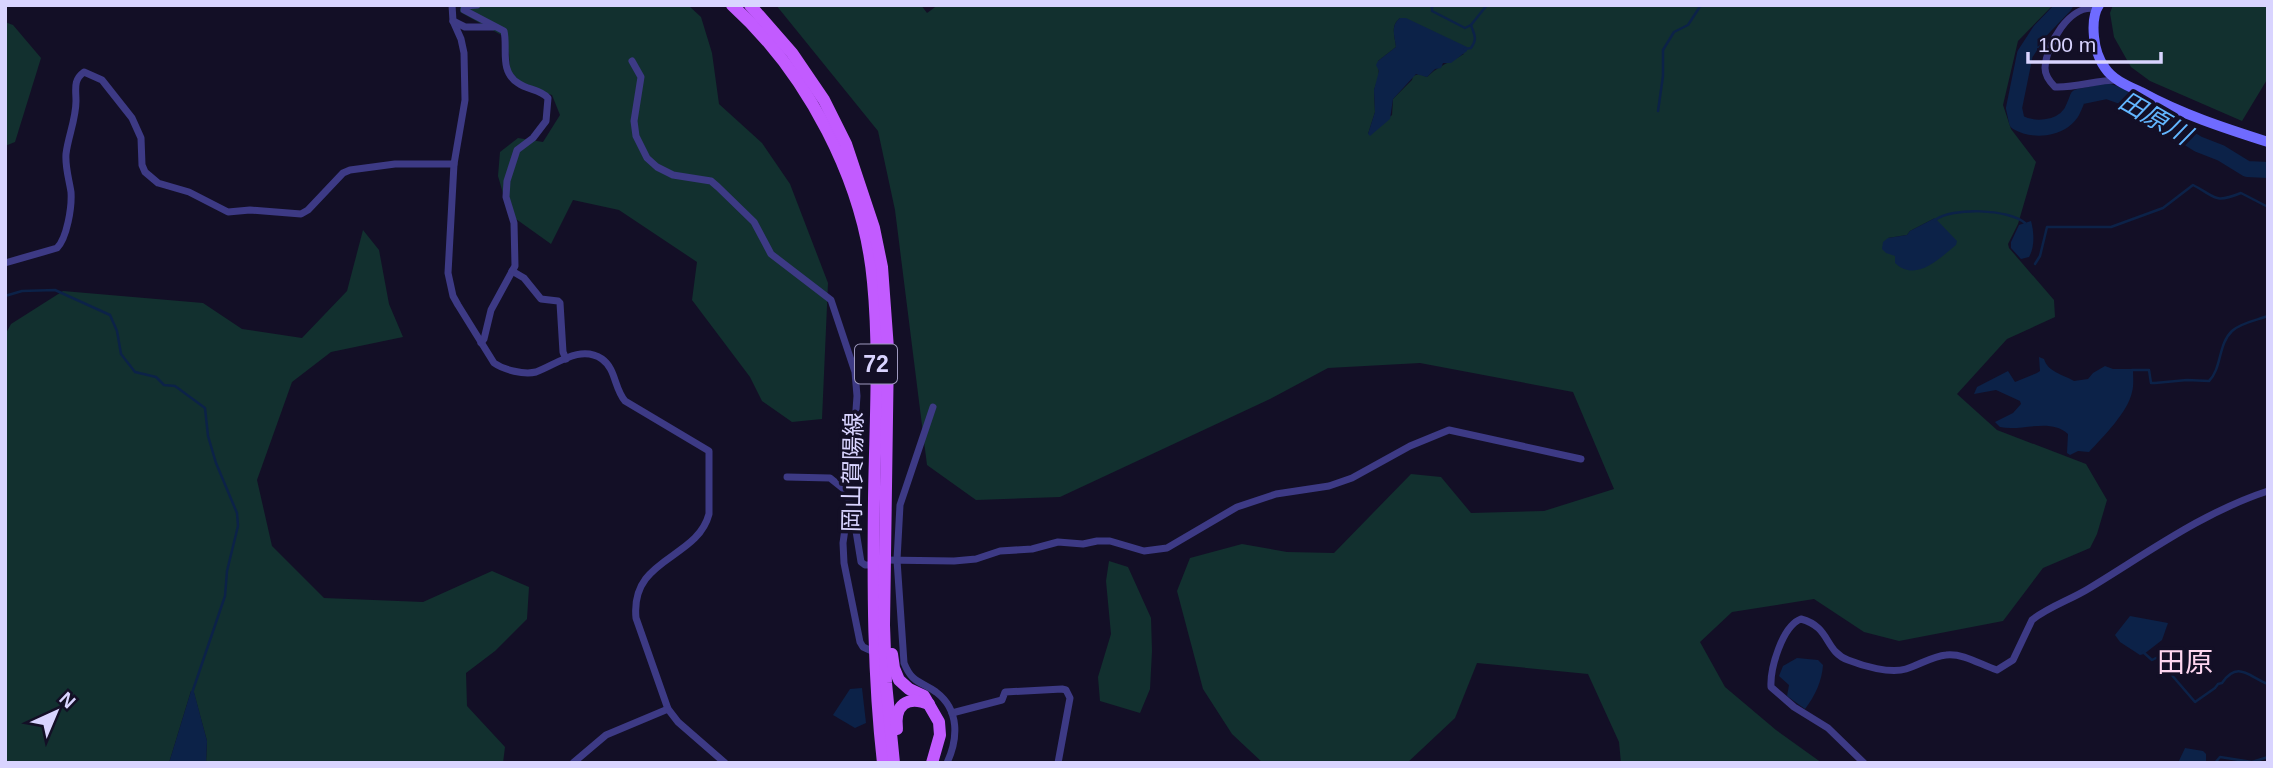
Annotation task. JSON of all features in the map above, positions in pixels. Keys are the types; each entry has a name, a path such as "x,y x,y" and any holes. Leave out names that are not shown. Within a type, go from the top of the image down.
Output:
{"main road":[{"name":"岡山賀陽線","path":"732,5 785,62 812,103 836,150 864,230 873,280 877,336 885,565 894,668 900,680 909,689 925,696 929,704"},
{"name":"岡山賀陽線","path":"750,5 792,52 824,100 846,144 874,228 882,267 888,349 886,683 894,763"},
{"path":"2096,7 2093,30 2095,44 2104,68 2118,80 2166,106 2266,139"},
{"name":"岡山賀陽線","path":"880,763 875,741 879,728 874,652 885,565"},
{"path":"901,763 896,723 898,710 912,700 929,704 939,722 940,735 932,763"}],"street":[{"path":"452,5 453,21 461,39 465,68 465,100 454,164 448,273 453,296 494,363 500,368 535,372 583,353 601,358 609,366 625,401 704,446 710,456 707,521 696,536 645,579 636,596 636,618 667,709 725,763"},
{"path":"477,5 465,6 464,10 502,29 505,34 504,56 511,77 518,84 548,97 546,121 533,138 517,150 506,181 506,197 514,223 515,266 491,310 481,343"},
{"path":"2096,7 2077,12 2054,38 2048,54 2046,75 2055,87 2070,88 2102,80 2118,80"},
{"path":"453,21 465,27 495,26"},
{"path":"632,61 642,77 634,121 636,136 647,158 673,175 711,181 754,222 771,254 831,300 855,372 857,396 850,494 843,543 844,563 860,642 863,647 874,652"},
{"path":"5,263 57,248 63,242 71,194 65,163 66,152 76,102 74,91 79,76 85,72 102,80 132,118 141,138 142,165 150,178 189,192 228,212 250,210 301,214 343,173 350,170 395,164 454,164"},
{"path":"512,271 524,278 541,299 560,303 563,352 566,359"},
{"path":"933,407 900,505 885,565 908,674 937,693 952,713 956,739 947,763"},
{"path":"787,477 830,478 850,494 861,562 865,565 885,565 976,559 1000,551 1032,549 1058,542 1083,544 1110,541 1144,551 1167,548 1237,507 1276,494 1329,486 1352,478 1410,446 1450,430 1581,459"},
{"path":"1864,763 1828,728 1794,707 1771,687 1779,649 1785,633 1794,622 1801,620 1818,627 1834,652 1847,660 1887,670 1902,671 1945,655 1959,655 1997,670 2013,660 2037,616 2068,601 2216,512 2268,491"},
{"path":"952,713 1002,700 1004,692 1066,690 1070,698 1058,763"},
{"path":"573,763 606,735 667,709"}],"green space":[{"path":"460,5 688,5 701,17 712,53 719,104 762,143 790,184 828,283 822,419 792,422 762,401 750,377 692,300 697,262 619,210 573,200 551,244 509,214 498,176 500,152 518,138 543,142 560,115 552,95 525,87 510,71 509,54 503,36 460,12"},
{"path":"776,5 921,5 927,13 938,5 2053,5 2018,41 2003,105 2011,129 2036,162 2018,224 2008,244 2054,300 2055,317 2007,339 1957,394 1997,430 2086,464 2107,500 2097,534 2090,548 2043,568 2003,621 1899,641 1864,632 1814,599 1732,612 1700,642 1725,687 1776,730 1822,763 1621,763 1619,742 1588,674 1477,663 1455,718 1407,763 1263,763 1232,734 1203,689 1177,591 1190,558 1242,544 1287,552 1334,553 1411,474 1441,477 1471,513 1544,511 1614,489 1573,392 1420,363 1328,368 1270,399 1060,497 976,500 927,465 895,210 878,131","holes":["1400,18 1464,54 1427,77 1419,74 1413,76 1393,99 1392,115 1368,134 1375,112 1374,90 1379,76 1378,61 1396,47 1394,28","1935,218 1896,259 1888,238 1907,235"]},
{"path":"2113,5 2268,5 2268,78 2242,121 2150,81 2131,67 2114,37 2110,13"},
{"path":"5,22 13,25 41,58 15,142 5,146"},
{"path":"363,230 379,250 389,304 403,337 331,352 292,382 257,480 272,546 324,598 423,602 492,571 529,587 527,619 495,651 466,673 467,706 505,747 503,763 206,763 207,741 194,693 191,691 169,763 5,763 5,335 11,324 63,291 203,303 242,329 302,338 347,291"},
{"path":"1109,561 1128,567 1151,618 1150,689 1140,713 1100,701 1098,677 1111,634 1106,581"}],"water":[{"path":"1400,18 1406,18 1467,47 1467,51 1451,63 1443,63 1441,68 1435,69 1427,77 1416,74 1393,99 1390,119 1370,136 1368,134 1375,112 1374,90 1379,71 1376,65 1396,47 1394,28"},
{"path":"1935,218 1957,241 1943,256 1927,266 1919,270 1903,269 1895,263 1895,256 1882,249 1883,242 1888,238 1907,235"},
{"path":"2031,221 2032,249 2029,257 2021,259 2011,248 2011,242 2019,225"},
{"path":"2039,357 2044,359 2052,370 2074,381 2088,379 2105,366 2113,369 2133,369 2133,389 2126,408 2089,452 2078,451 2070,455 2067,453 2068,434 2053,426 2000,427 1995,422 2013,413 2021,404 2020,401 1996,390 1974,394 1977,387 2008,371 2015,382 2037,373 2040,371"},
{"path":"2130,616 2168,623 2162,640 2144,654 2140,655 2120,642 2115,635"},
{"path":"1797,658 1818,660 1823,665 1817,688 1805,709 1787,696 1789,685 1779,676 1783,666"},
{"path":"862,688 866,723 855,728 833,715 850,689"},
{"path":"191,691 194,692 207,741 206,763 169,763"},
{"path":"2185,748 2203,751 2206,754 2206,763 2178,763"}],"waterway":[{"path":"1432,5 1432,11 1465,28 1471,25"},
{"path":"1465,49 1471,48 1474,42 1471,25 1487,5"},
{"path":"1658,111 1663,76 1663,50 1674,32 1688,25 1701,5"},
{"name":"田原川","path":"2065,5 2040,31 2025,54 2014,108 2017,122 2038,128 2053,126 2066,119 2078,97 2107,91 2124,97 2143,112 2247,169 2268,170"},
{"path":"2035,264 2040,256 2047,227 2111,227 2163,208 2193,185 2216,198 2241,193 2268,207"},
{"path":"1935,220 1954,213 1980,211 2007,215 2025,223"},
{"path":"5,296 22,291 55,290 110,315 117,331 121,354 135,372 156,377 164,385 175,386 205,408 208,436 237,513 238,526 227,571 225,596 192,693"},
{"path":"2132,370 2149,370 2151,383 2209,381 2216,370 2224,342 2232,331 2268,316"},
{"path":"2143,652 2152,660 2166,653 2164,666 2195,702 2233,672 2244,672 2268,684"},
{"path":"2215,763 2220,757 2252,762 2268,757"}],"district":[{"name":"田原","path":"2185,662"}]}
